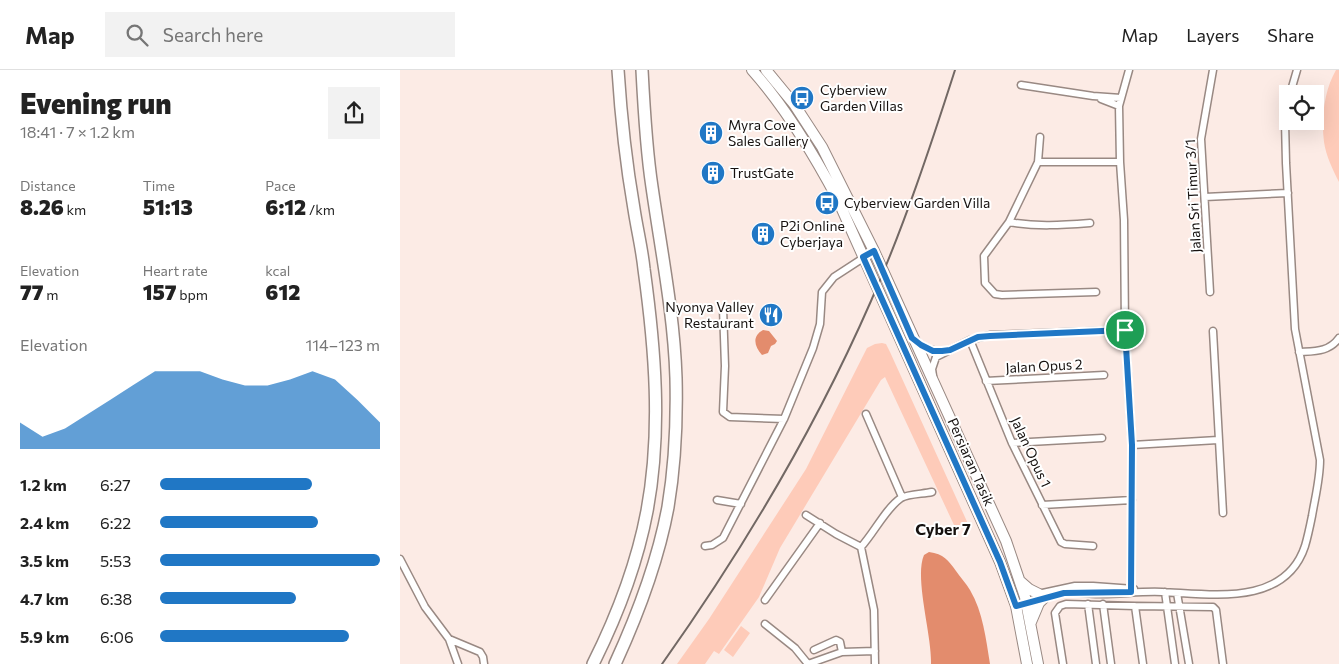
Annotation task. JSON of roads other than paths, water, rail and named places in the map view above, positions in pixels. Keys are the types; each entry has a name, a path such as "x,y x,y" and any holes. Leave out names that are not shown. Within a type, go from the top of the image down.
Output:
{"highway":[{"path":"593,664 616,615 642,533 650,495 655,429 652,331 644,268 624,147 618,70"},
{"path":"615,664 639,608 660,542 670,486 675,415 676,378 672,325 648,151 642,70"}],"main road":[{"name":"Persiaran Tasik","path":"752,70 790,120 818,162 863,257 992,544 1015,603 1026,664"},
{"name":"Persiaran Tasik","path":"766,70 794,104 822,147 874,251 1006,541 1026,600 1038,664"},
{"path":"1020,581 1029,589 1042,596 1031,622"}],"street":[{"path":"1129,70 1120,106 1120,162 1124,220 1125,330 1132,445 1131,590"},
{"name":"Jalan Sri Timur 3/1","path":"1210,292 1201,139 1213,70"},
{"path":"1293,85 1297,70"},
{"path":"1021,85 1093,96 1121,98"},
{"path":"1093,96 1120,106"},
{"path":"1015,603 1063,591 1093,586 1114,590 1177,593 1227,594 1253,592 1266,588 1279,580 1298,561 1305,547 1320,469 1316,436 1295,328 1285,130"},
{"path":"1040,137 1038,162 1009,222 984,256 985,284 995,294 1002,295 1096,292"},
{"path":"1038,162 1120,162"},
{"path":"1205,197 1288,193"},
{"path":"1009,222 1024,225 1053,226 1090,223"},
{"path":"705,546 712,545 722,538 784,420 813,348 820,324 822,292 834,277 874,251"},
{"path":"723,308 725,366 723,412 730,417 784,420"},
{"path":"934,384 932,369 936,357 970,340 990,336 1125,330"},
{"path":"1213,332 1223,513"},
{"path":"912,338 925,348 933,351 950,350"},
{"path":"1299,352 1324,350 1334,344 1339,338"},
{"name":"Jalan Opus 1","path":"970,340 1012,443 1061,542 1093,546"},
{"name":"Jalan Opus 2","path":"986,381 1104,375"},
{"path":"866,414 902,497"},
{"path":"1012,443 1102,438"},
{"path":"1132,445 1218,440"},
{"path":"861,547 871,536 883,517 902,497 932,492"},
{"path":"717,500 741,504"},
{"path":"1042,505 1132,500"},
{"path":"806,515 861,547 874,610 875,664"},
{"path":"765,600 820,523"},
{"path":"400,559 425,607 449,639 458,664"},
{"path":"1165,592 1175,664"},
{"path":"1177,593 1189,664"},
{"path":"1063,664 1056,613 1058,608 1063,604 1103,604 1179,607 1206,606 1214,608 1224,664"},
{"path":"1088,604 1096,664"},
{"path":"1103,604 1111,664"},
{"path":"1135,606 1143,664"},
{"path":"765,624 795,648 808,664 842,652 875,651"},
{"path":"449,639 480,652 484,664"},
{"path":"814,650 837,640 840,642 842,652"}],"railway":[{"path":"662,664 749,533 802,442 826,396 871,301 895,244 955,70"}],"place":[{"name":"Cyberview Garden Villas","path":"802,98"},
{"name":"Myra Cove Sales Gallery","path":"711,133"},
{"name":"TrustGate","path":"713,173"},
{"name":"Cyberview Garden Villa","path":"827,203"},
{"name":"P2i Online Cyberjaya","path":"763,234"},
{"name":"Nyonya Valley Restaurant","path":"771,315"}],"district":[{"name":"Cyber 7","path":"943,529"}]}
